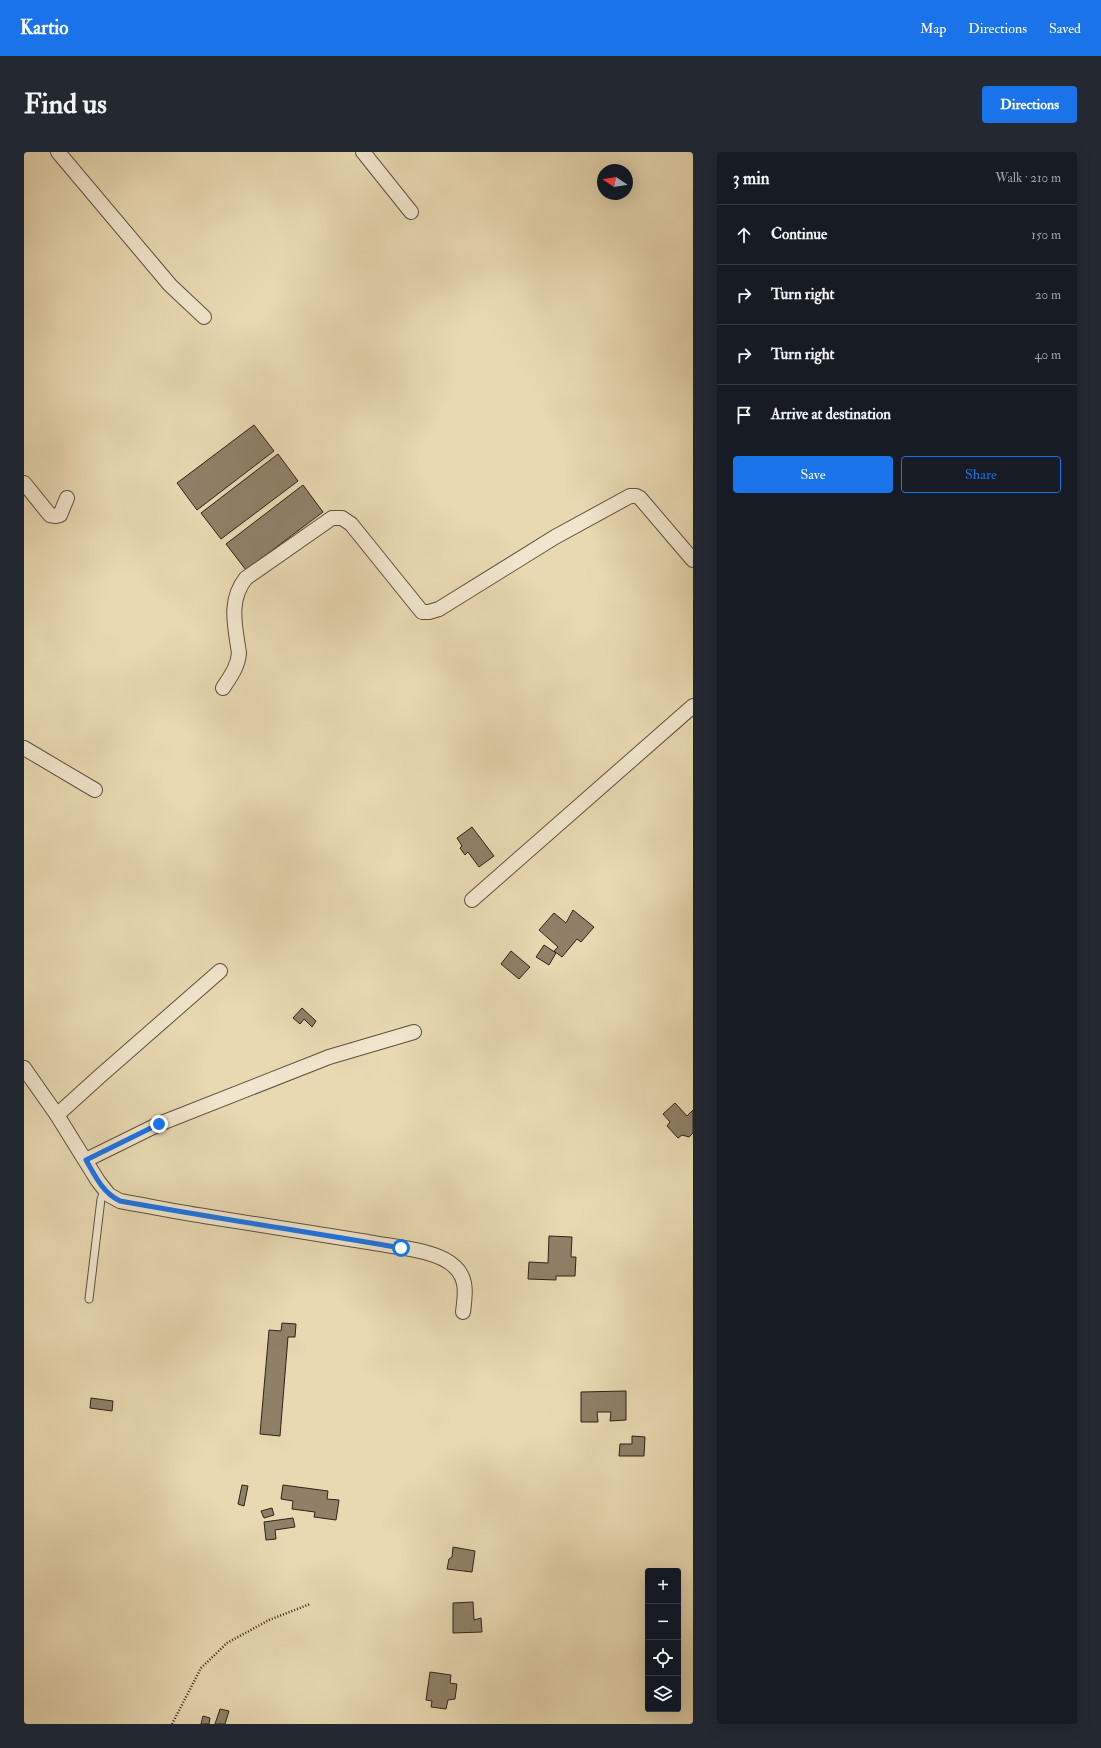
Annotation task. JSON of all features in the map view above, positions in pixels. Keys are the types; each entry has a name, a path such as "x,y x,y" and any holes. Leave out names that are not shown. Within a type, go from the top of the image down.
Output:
{"street":[{"path":"58,152 164,279 204,317"},
{"path":"363,152 411,212"},
{"path":"24,483 50,515 60,515 67,498"},
{"path":"222,688 235,669 239,659 233,611 235,597 240,585 246,578 332,518 342,518 350,524 422,612 429,612 439,609 555,537 630,496 640,498 693,560"},
{"path":"472,900 693,706"},
{"path":"24,748 95,790"},
{"path":"57,1115 220,972"},
{"path":"86,1160 159,1124 328,1057 414,1032"},
{"path":"24,1068 57,1115 109,1195 120,1201 203,1216 301,1230 401,1248 440,1257 454,1266 463,1275 465,1296 463,1312"}],"lane":[{"path":"89,1299 101,1199 105,1189"}],"path":[{"path":"172,1724 201,1668 226,1643 269,1620 310,1604"}],"building":[{"path":"254,425 274,451 197,510 177,483"},
{"path":"278,454 298,481 221,539 201,513"},
{"path":"303,485 323,512 246,570 226,544"},
{"path":"472,827 494,856 479,867 468,852 465,855 460,848 462,846 457,838"},
{"path":"573,910 594,927 581,942 577,939 562,957 554,951 558,947 539,930 554,913 566,923"},
{"path":"544,945 556,953 549,965 536,957"},
{"path":"511,951 530,967 519,979 501,964"},
{"path":"302,1008 316,1021 312,1027 304,1019 300,1024 293,1018"},
{"path":"675,1103 687,1116 693,1110 693,1133 689,1137 682,1135 678,1138 667,1126 670,1122 663,1114"},
{"path":"549,1236 572,1237 571,1257 576,1257 575,1276 556,1276 556,1280 528,1279 529,1262 548,1263"},
{"path":"282,1323 296,1324 295,1337 288,1337 280,1436 260,1434 269,1330 281,1331"},
{"path":"626,1391 626,1420 610,1421 611,1412 597,1412 598,1422 581,1422 581,1392"},
{"path":"91,1398 113,1401 112,1411 90,1408"},
{"path":"632,1436 645,1437 644,1456 619,1456 620,1444 632,1444"},
{"path":"242,1485 248,1486 244,1506 238,1504"},
{"path":"283,1485 328,1491 327,1499 339,1500 336,1520 314,1517 315,1512 292,1509 293,1501 281,1499"},
{"path":"272,1508 274,1515 264,1518 261,1511"},
{"path":"293,1518 295,1527 275,1530 276,1539 266,1540 264,1522"},
{"path":"453,1547 475,1551 472,1572 447,1569 449,1559 452,1557"},
{"path":"473,1602 474,1620 481,1618 482,1632 453,1633 453,1603"},
{"path":"430,1672 451,1675 450,1683 457,1684 455,1699 448,1700 446,1709 431,1707 432,1701 426,1700"},
{"path":"220,1709 229,1711 225,1724 215,1724"},
{"path":"203,1716 210,1718 209,1724 201,1724"}],"route":[{"path":"159,1124 86,1160 98,1181 109,1195 120,1201 203,1216 301,1230 401,1248"}]}
